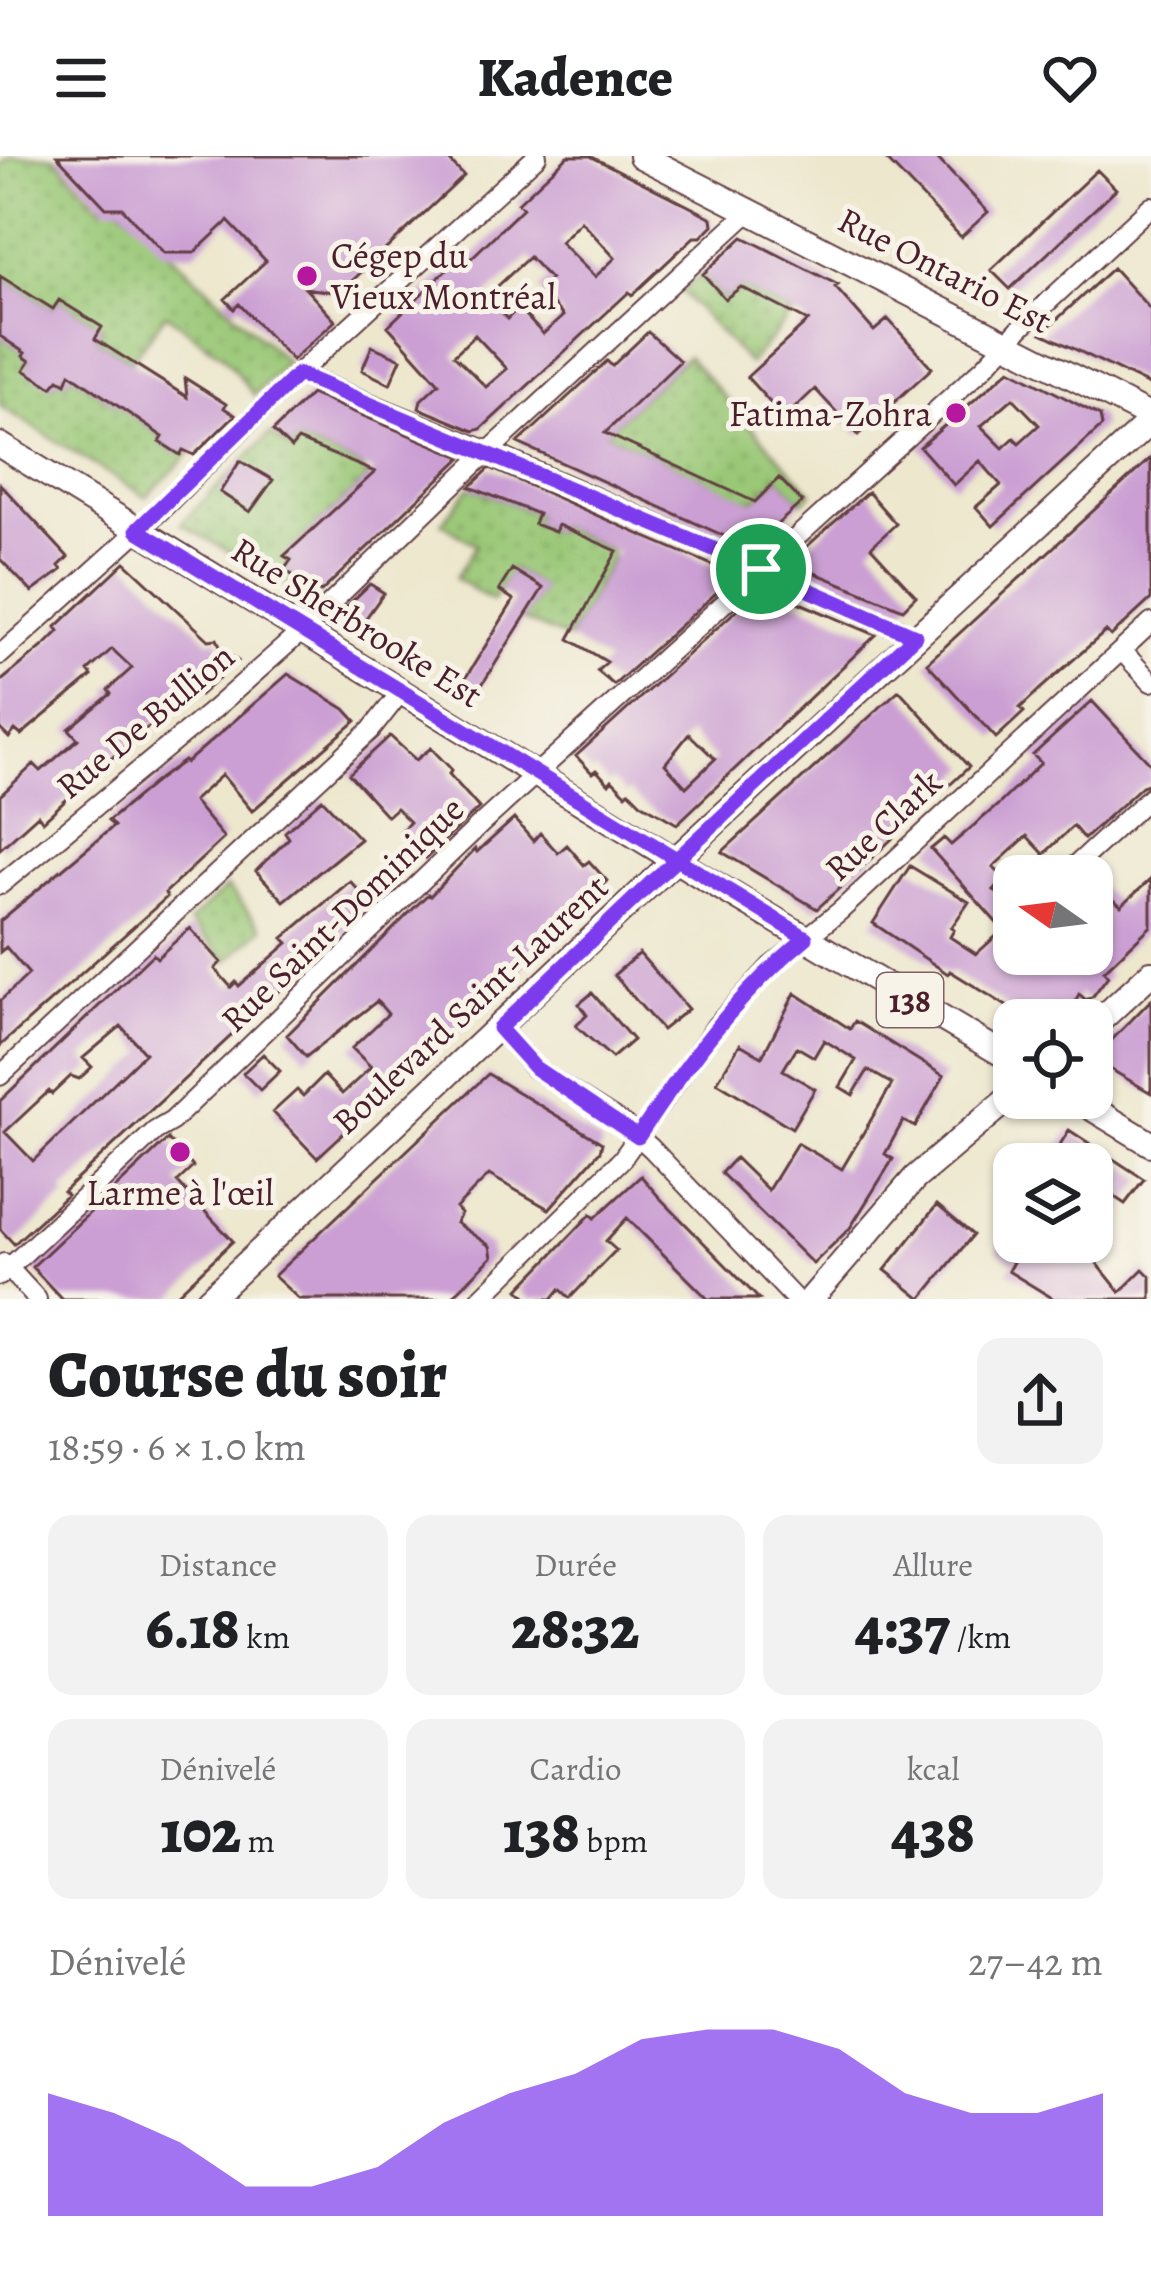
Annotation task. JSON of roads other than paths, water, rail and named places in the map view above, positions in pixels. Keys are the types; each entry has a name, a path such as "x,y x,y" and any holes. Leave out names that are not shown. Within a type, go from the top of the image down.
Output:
{"main road":[{"name":"Rue Ontario Est","path":"641,156 1151,419"},
{"name":"Boulevard Saint-Laurent","path":"209,1299 1151,419"},
{"name":"Rue Sherbrooke Est","path":"0,445 677,859"},
{"name":"138","path":"677,859 993,1049"},
{"path":"1113,1008 1151,973"},
{"path":"811,1299 915,1178 993,1112"},
{"path":"1110,1119 1151,1144"}],"street":[{"path":"0,656 537,156"},
{"name":"Rue Saint-Dominique","path":"3,1268 154,1131 186,1108 482,823 982,368 1151,206"},
{"name":"Rue De Bullion","path":"0,886 301,632 750,212"},
{"path":"298,374 915,636"},
{"name":"Rue Clark","path":"480,1299 580,1203 638,1137 726,1014 771,966 1151,623"},
{"path":"1122,650 1151,682"},
{"path":"0,1076 371,730 401,692"},
{"path":"1087,855 1151,796"},
{"path":"499,1028 535,1068 638,1137 795,1299"},
{"path":"3,1268 37,1299"}],"place":[{"name":"Cégep du Vieux Montréal","path":"307,276"},
{"name":"Fatima-Zohra","path":"956,413"},
{"name":"Larme à l'œil","path":"180,1152"}]}
